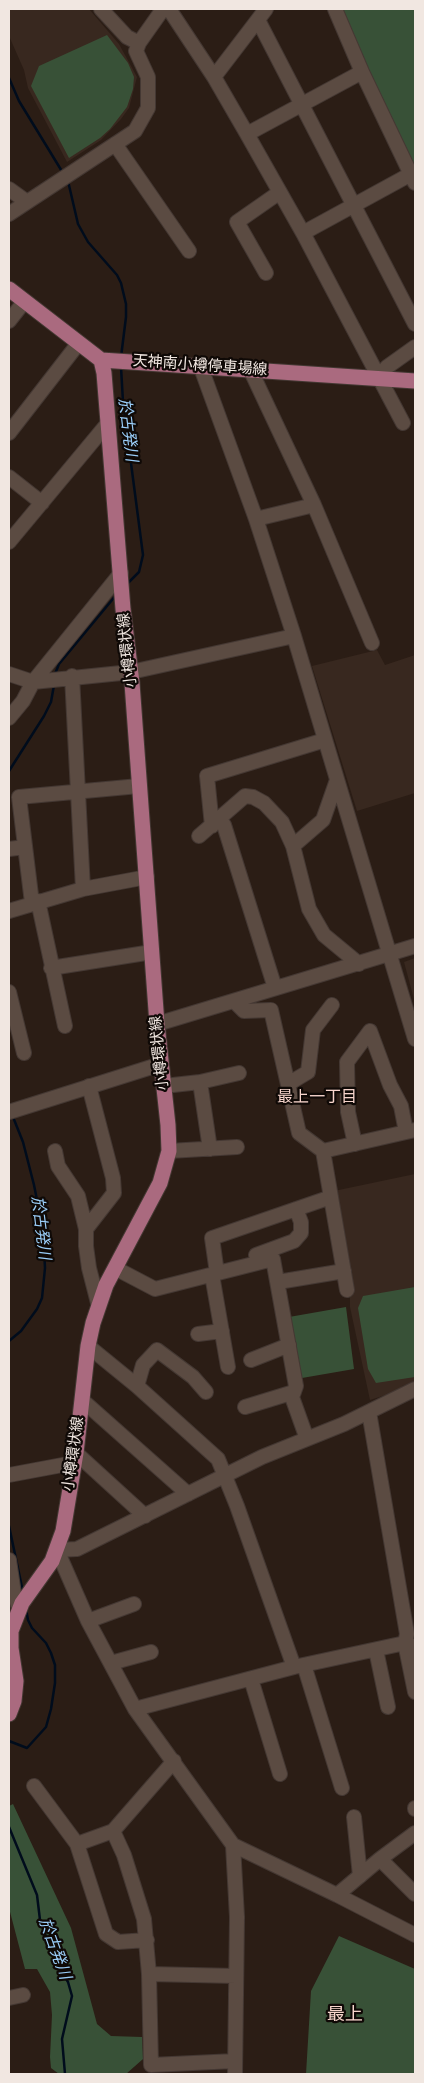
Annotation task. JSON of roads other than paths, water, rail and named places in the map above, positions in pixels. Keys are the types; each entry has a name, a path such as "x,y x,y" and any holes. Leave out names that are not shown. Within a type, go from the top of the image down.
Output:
{"main road":[{"path":"9,289 78,344 107,360"},
{"name":"天神南小樽停車場線","path":"107,360 415,381"},
{"name":"小樽環状線","path":"9,1714 14,1701 16,1681 11,1648 11,1631 16,1611 52,1561 63,1531 88,1346 98,1303 160,1183 169,1151 157,1024 131,672 108,423 107,360"}],"street":[{"path":"101,9 127,37 139,43"},
{"path":"9,214 135,131 148,108 148,78 136,51 139,43 163,9"},
{"path":"169,9 214,77 248,134 303,232 403,423"},
{"path":"214,77 266,9"},
{"path":"303,232 353,206 413,179 334,9"},
{"path":"258,20 415,324"},
{"path":"248,134 362,72"},
{"path":"115,144 189,251"},
{"path":"9,189 27,202"},
{"path":"266,273 237,222 280,192"},
{"path":"9,321 24,302"},
{"path":"9,433 78,344"},
{"path":"378,378 387,367 415,347"},
{"path":"200,365 256,519 294,636 415,1039"},
{"path":"250,369 314,505 372,643"},
{"path":"9,542 108,423"},
{"path":"9,477 42,504"},
{"path":"256,519 314,505"},
{"path":"9,718 121,577"},
{"path":"9,674 38,681 72,676 131,672 294,636"},
{"path":"72,676 83,889"},
{"path":"215,822 207,776 325,740"},
{"path":"293,846 323,820 337,780"},
{"path":"65,1026 35,902 25,847 19,797 139,786"},
{"path":"200,836 245,796 254,797 264,802 282,822 293,846 309,910 324,935 359,964"},
{"path":"215,822 224,826 275,988"},
{"path":"9,849 25,847"},
{"path":"9,912 35,902 83,889 147,877"},
{"path":"157,1024 415,946"},
{"path":"51,968 152,952"},
{"path":"9,992 24,1054"},
{"path":"234,1001 244,1011 271,1010 299,1133 323,1151 347,1290"},
{"path":"288,1084 308,1072 313,1030 332,1005"},
{"path":"323,1151 355,1144 410,1131 370,1031 347,1062 348,1112 355,1144"},
{"path":"11,1111 161,1064"},
{"path":"164,1086 200,1082 239,1073"},
{"path":"200,1082 210,1148"},
{"path":"86,1229 114,1193 113,1178 89,1086"},
{"path":"169,1151 237,1147"},
{"path":"55,1151 58,1166 78,1196 86,1229 89,1268 98,1303"},
{"path":"228,1367 222,1331 212,1238 331,1197"},
{"path":"250,1265 249,1258 294,1242 301,1233 301,1222 296,1209"},
{"path":"115,1268 155,1289 273,1259 296,1386 292,1397 307,1439"},
{"path":"278,1282 344,1271"},
{"path":"198,1334 222,1331"},
{"path":"251,1360 289,1344"},
{"path":"88,1346 137,1386 218,1459 299,1666 342,1788"},
{"path":"137,1386 143,1365 157,1350 193,1377 206,1392"},
{"path":"415,1389 369,1412 225,1475 77,1549 57,1550 88,1621 135,1708 234,1845 415,1935"},
{"path":"245,1406 294,1392"},
{"path":"82,1400 188,1494"},
{"path":"369,1412 410,1645 415,1692"},
{"path":"9,1475 74,1458 145,1516"},
{"path":"9,1560 16,1611"},
{"path":"88,1621 134,1604"},
{"path":"135,1708 299,1666 410,1645"},
{"path":"376,1650 388,1707"},
{"path":"111,1663 152,1652"},
{"path":"251,1678 280,1774"},
{"path":"77,1844 113,1831 174,1761"},
{"path":"34,1786 77,1844 106,1934 118,1942 146,1940"},
{"path":"354,1817 360,1876"},
{"path":"113,1831 124,1854 144,1919 149,1974 151,2065 174,2069 235,2068 236,1916 234,1845"},
{"path":"337,1895 415,1833"},
{"path":"380,1859 415,1894"},
{"path":"149,1974 236,1976"},
{"path":"9,1998 23,1995"}],"waterway":[{"name":"於古発川","path":"9,78 19,101 63,173"},
{"name":"於古発川","path":"68,181 78,224 88,242 117,275 121,283 126,304 121,357"},
{"name":"於古発川","path":"121,367 123,402 143,555 139,572 126,585"},
{"name":"於古発川","path":"55,674 59,664 117,594"},
{"name":"於古発川","path":"9,771 44,716 51,702 54,685"},
{"name":"於古発川","path":"9,1341 21,1331 37,1309 42,1298 45,1268 43,1230 34,1185 23,1142 13,1117"},
{"name":"於古発川","path":"9,1526 23,1592"},
{"name":"於古発川","path":"9,1741 27,1748 46,1727 55,1683 55,1665 51,1653 46,1643 32,1628 26,1609"},
{"name":"於古発川","path":"9,1827 37,1895 40,1920 45,1934 60,1969 68,1982 72,1996 62,2039 65,2074"}],"district":[{"name":"最上一丁目","path":"317,1098"},
{"name":"最上","path":"345,2015"}]}
